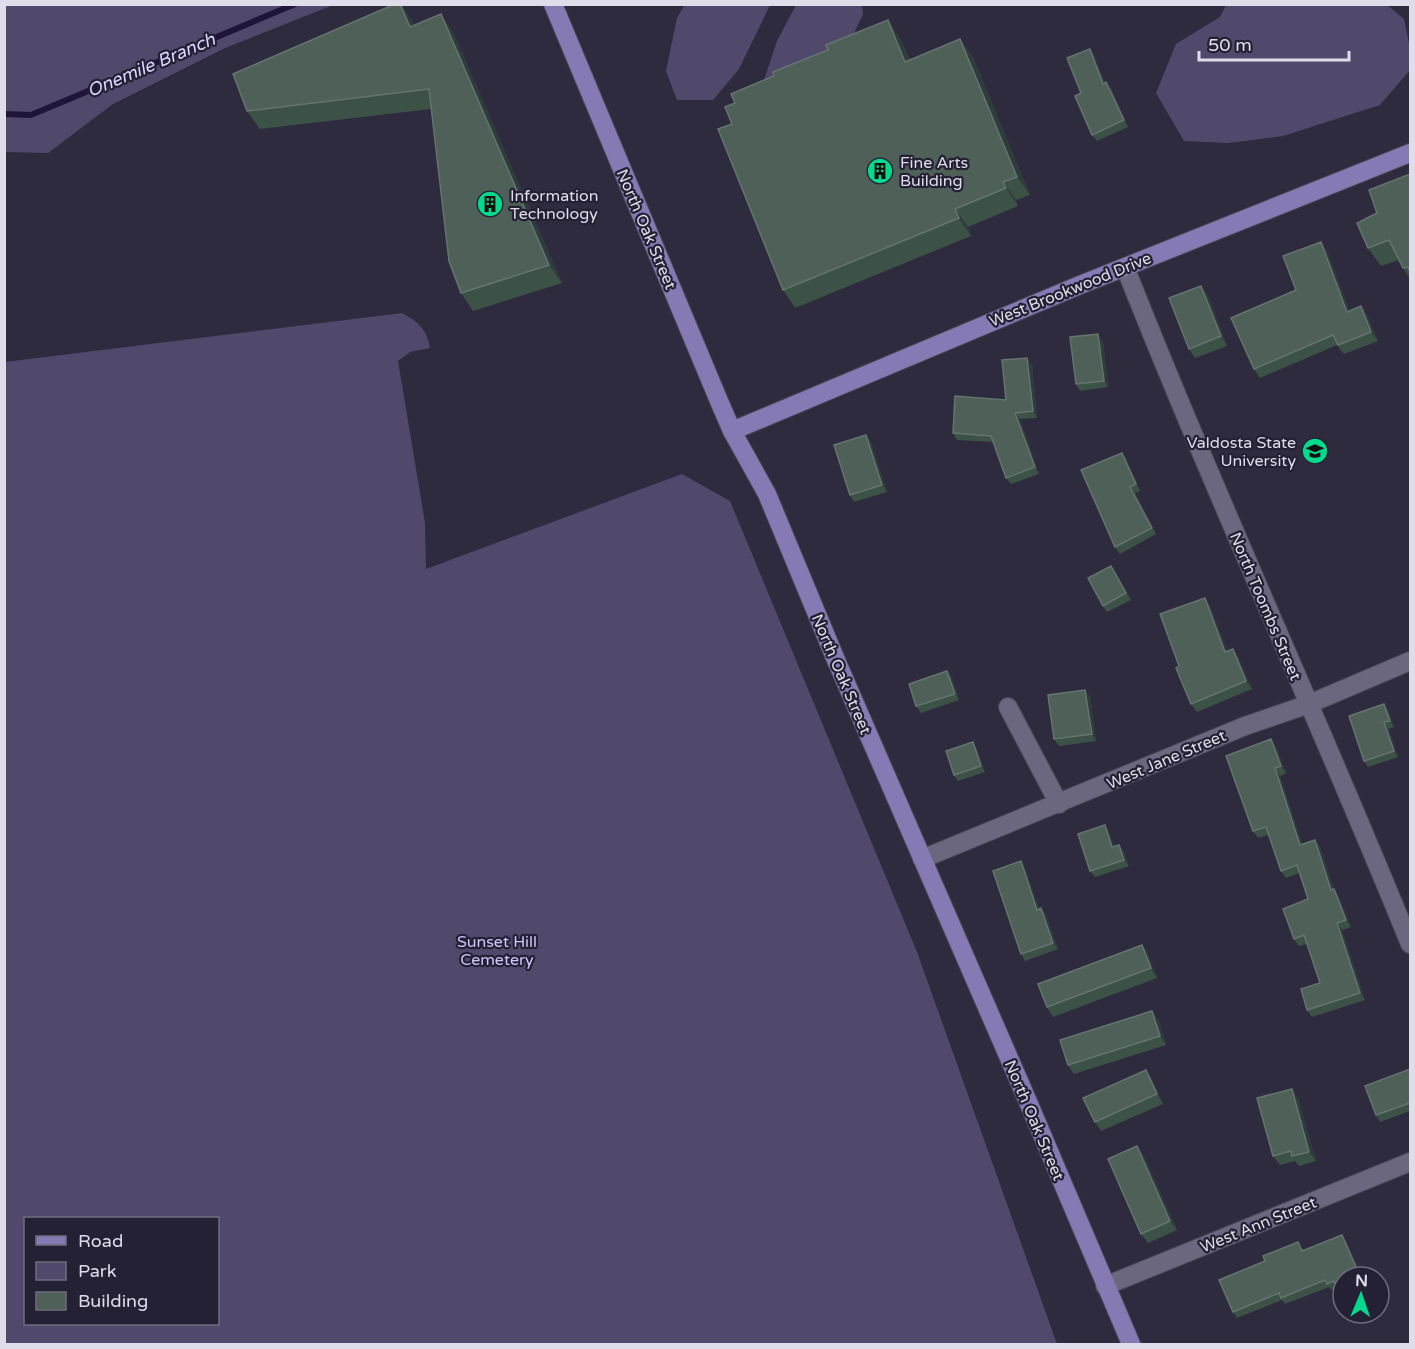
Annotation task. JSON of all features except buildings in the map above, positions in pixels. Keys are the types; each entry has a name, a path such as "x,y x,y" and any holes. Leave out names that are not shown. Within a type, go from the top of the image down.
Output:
{"main road":[{"name":"North Oak Street","path":"553,4 732,430 767,494 836,660 1131,1344"},
{"name":"West Brookwood Drive","path":"732,430 1125,267 1410,153"}],"street":[{"name":"North Toombs Street","path":"1125,267 1174,390 1364,829 1410,944"},
{"name":"West Jane Street","path":"922,859 1245,726 1308,704 1410,661"},
{"path":"1008,706 1059,804"},
{"name":"West Ann Street","path":"1105,1286 1410,1162"}],"green space":[{"path":"5,4 333,5 225,48 113,104 48,153 5,152"},
{"path":"685,4 770,5 739,69 713,100 677,100 666,71 677,18"},
{"path":"796,5 862,5 863,14 851,40 783,76 764,80 777,41"},
{"path":"1226,5 1387,5 1404,19 1410,48 1410,70 1380,105 1283,136 1228,143 1184,141 1156,93 1176,44 1220,17"},
{"name":"Sunset Hill Cemetery","path":"402,313 421,327 427,336 430,348 410,352 398,361 425,523 426,569 682,474 730,501 917,952 1057,1344 5,1344 5,362"}],"waterway":[{"name":"Onemile Branch","path":"4,114 31,115 295,4"}],"place":[{"name":"Fine Arts Building","path":"880,171"},
{"name":"Information Technology","path":"490,204"},
{"name":"Valdosta State University","path":"1315,451"}]}
